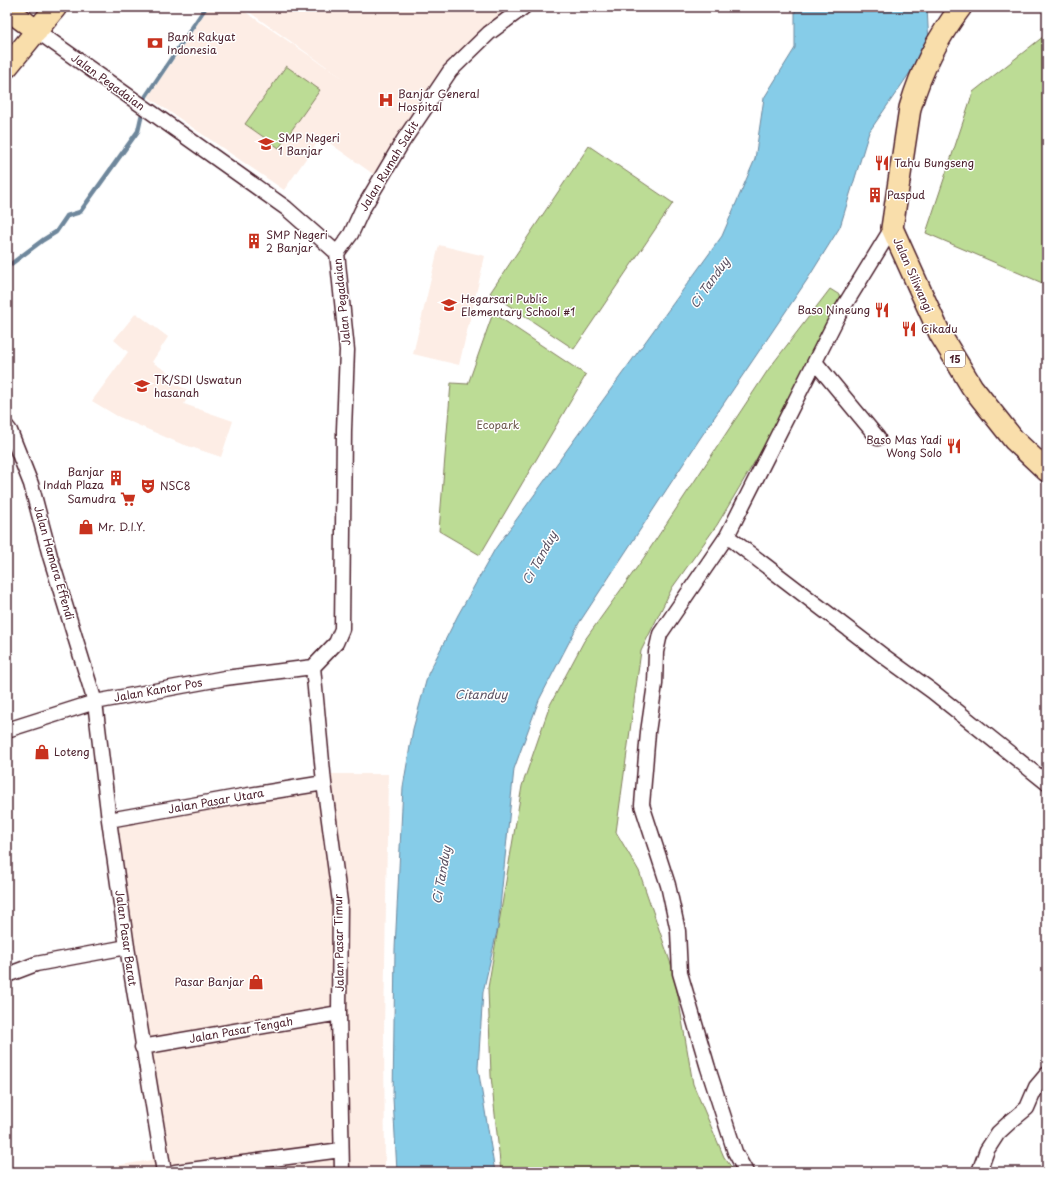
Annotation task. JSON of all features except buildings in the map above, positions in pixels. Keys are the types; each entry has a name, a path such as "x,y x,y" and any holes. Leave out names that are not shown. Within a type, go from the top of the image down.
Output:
{"highway":[{"path":"7,67 56,7"},
{"name":"Jalan Siliwangi","path":"961,7 940,37 921,74 915,91 910,108 892,228 940,334 972,388 1014,440 1047,471"},
{"path":"7,9 37,31"}],"street":[{"name":"Jalan Rumah Sakit","path":"337,253 351,234 362,210 402,141 450,71 489,33 518,11"},
{"name":"Jalan Pegadaian","path":"37,31 286,208 337,253 347,350 344,430 342,629 336,643 313,667"},
{"path":"746,1172 735,1152 690,1010 680,973 678,931 668,885 642,805 648,732 655,684 656,652 660,634 727,536 838,316 892,228"},
{"path":"815,362 878,438"},
{"name":"Jalan Hamara Effendi","path":"7,427 10,431 31,484 50,556 95,702"},
{"path":"727,536 885,657 932,691 1047,783"},
{"name":"Jalan Kantor Pos","path":"7,730 95,702 225,678 313,667"},
{"name":"Jalan Pasar Timur","path":"313,667 324,783 340,902 339,1014 342,1172"},
{"name":"Jalan Pasar Barat","path":"95,702 109,820 127,947 142,1046 164,1172"},
{"name":"Jalan Pasar Utara","path":"109,820 324,783"},
{"path":"7,975 36,964 127,947"},
{"name":"Jalan Pasar Tengah","path":"142,1046 339,1014"},
{"path":"979,1172 987,1150 998,1134 1027,1108 1036,1088 1047,1074"},
{"path":"175,1172 341,1150"}],"shaded area":[{"path":"209,7 238,7 347,81 242,7 516,7 497,22 376,176 321,137 284,190 148,97"},
{"name":"Hegarsari Public Elementary School #1","path":"439,245 485,256 459,365 413,354"},
{"name":"TK/SDI Uswatun hasanah","path":"136,313 168,337 152,362 171,374 168,380 191,392 184,404 233,421 221,457 179,443 117,416 92,401 128,352 114,340"},
{"name":"Pasar Banjar","path":"331,774 388,774 384,1031 385,1172 79,1172 151,1160 153,1154 102,813"}],"green space":[{"path":"1047,28 1047,285 926,233 973,92 1044,36"},
{"path":"286,66 320,90 279,148 245,124"},
{"path":"589,146 673,203 574,349 490,293"},
{"path":"830,289 846,299 764,446 717,525 672,588 641,651 616,832 639,871 674,973 693,1084 724,1157 735,1172 501,1172 491,1076 488,988 522,786 550,705 584,641 643,559 768,370"},
{"name":"Ecopark","path":"493,313 586,375 480,555 439,531 451,383 468,384"}],"water":[{"name":"Citanduy","path":"795,7 927,7 929,45 869,132 840,227 807,280 699,440 579,623 539,700 514,769 498,927 483,992 478,1068 495,1172 397,1172 393,1098 395,949 403,787 413,729 428,674 458,615 495,549 722,236 755,159 764,98 795,48"}],"waterway":[{"path":"7,267 56,232 67,216 80,212 138,131 146,96 206,7"}],"place":[{"name":"Bank Rakyat Indonesia","path":"155,43"},
{"name":"Banjar General Hospital","path":"386,100"},
{"name":"SMP Negeri 1 Banjar","path":"266,144"},
{"name":"Tahu Bungseng","path":"882,163"},
{"name":"Paspud","path":"875,195"},
{"name":"SMP Negeri 2 Banjar","path":"254,241"},
{"name":"Hegarsari Public Elementary School #1","path":"449,305"},
{"name":"Baso Nineung","path":"882,310"},
{"name":"Cikadu","path":"909,329"},
{"name":"TK/SDI Uswatun hasanah","path":"142,386"},
{"name":"Baso Mas Yadi Wong Solo","path":"954,446"},
{"name":"Banjar Indah Plaza","path":"116,478"},
{"name":"NSC8","path":"148,486"},
{"name":"Samudra","path":"128,499"},
{"name":"Mr. D.I.Y.","path":"86,527"},
{"name":"Loteng","path":"42,752"},
{"name":"Pasar Banjar","path":"256,982"}],"water label":[{"name":"Ci Tanduy","path":"710,283"},
{"name":"Ci Tanduy","path":"540,558"},
{"name":"Ci Tanduy","path":"442,875"}]}
